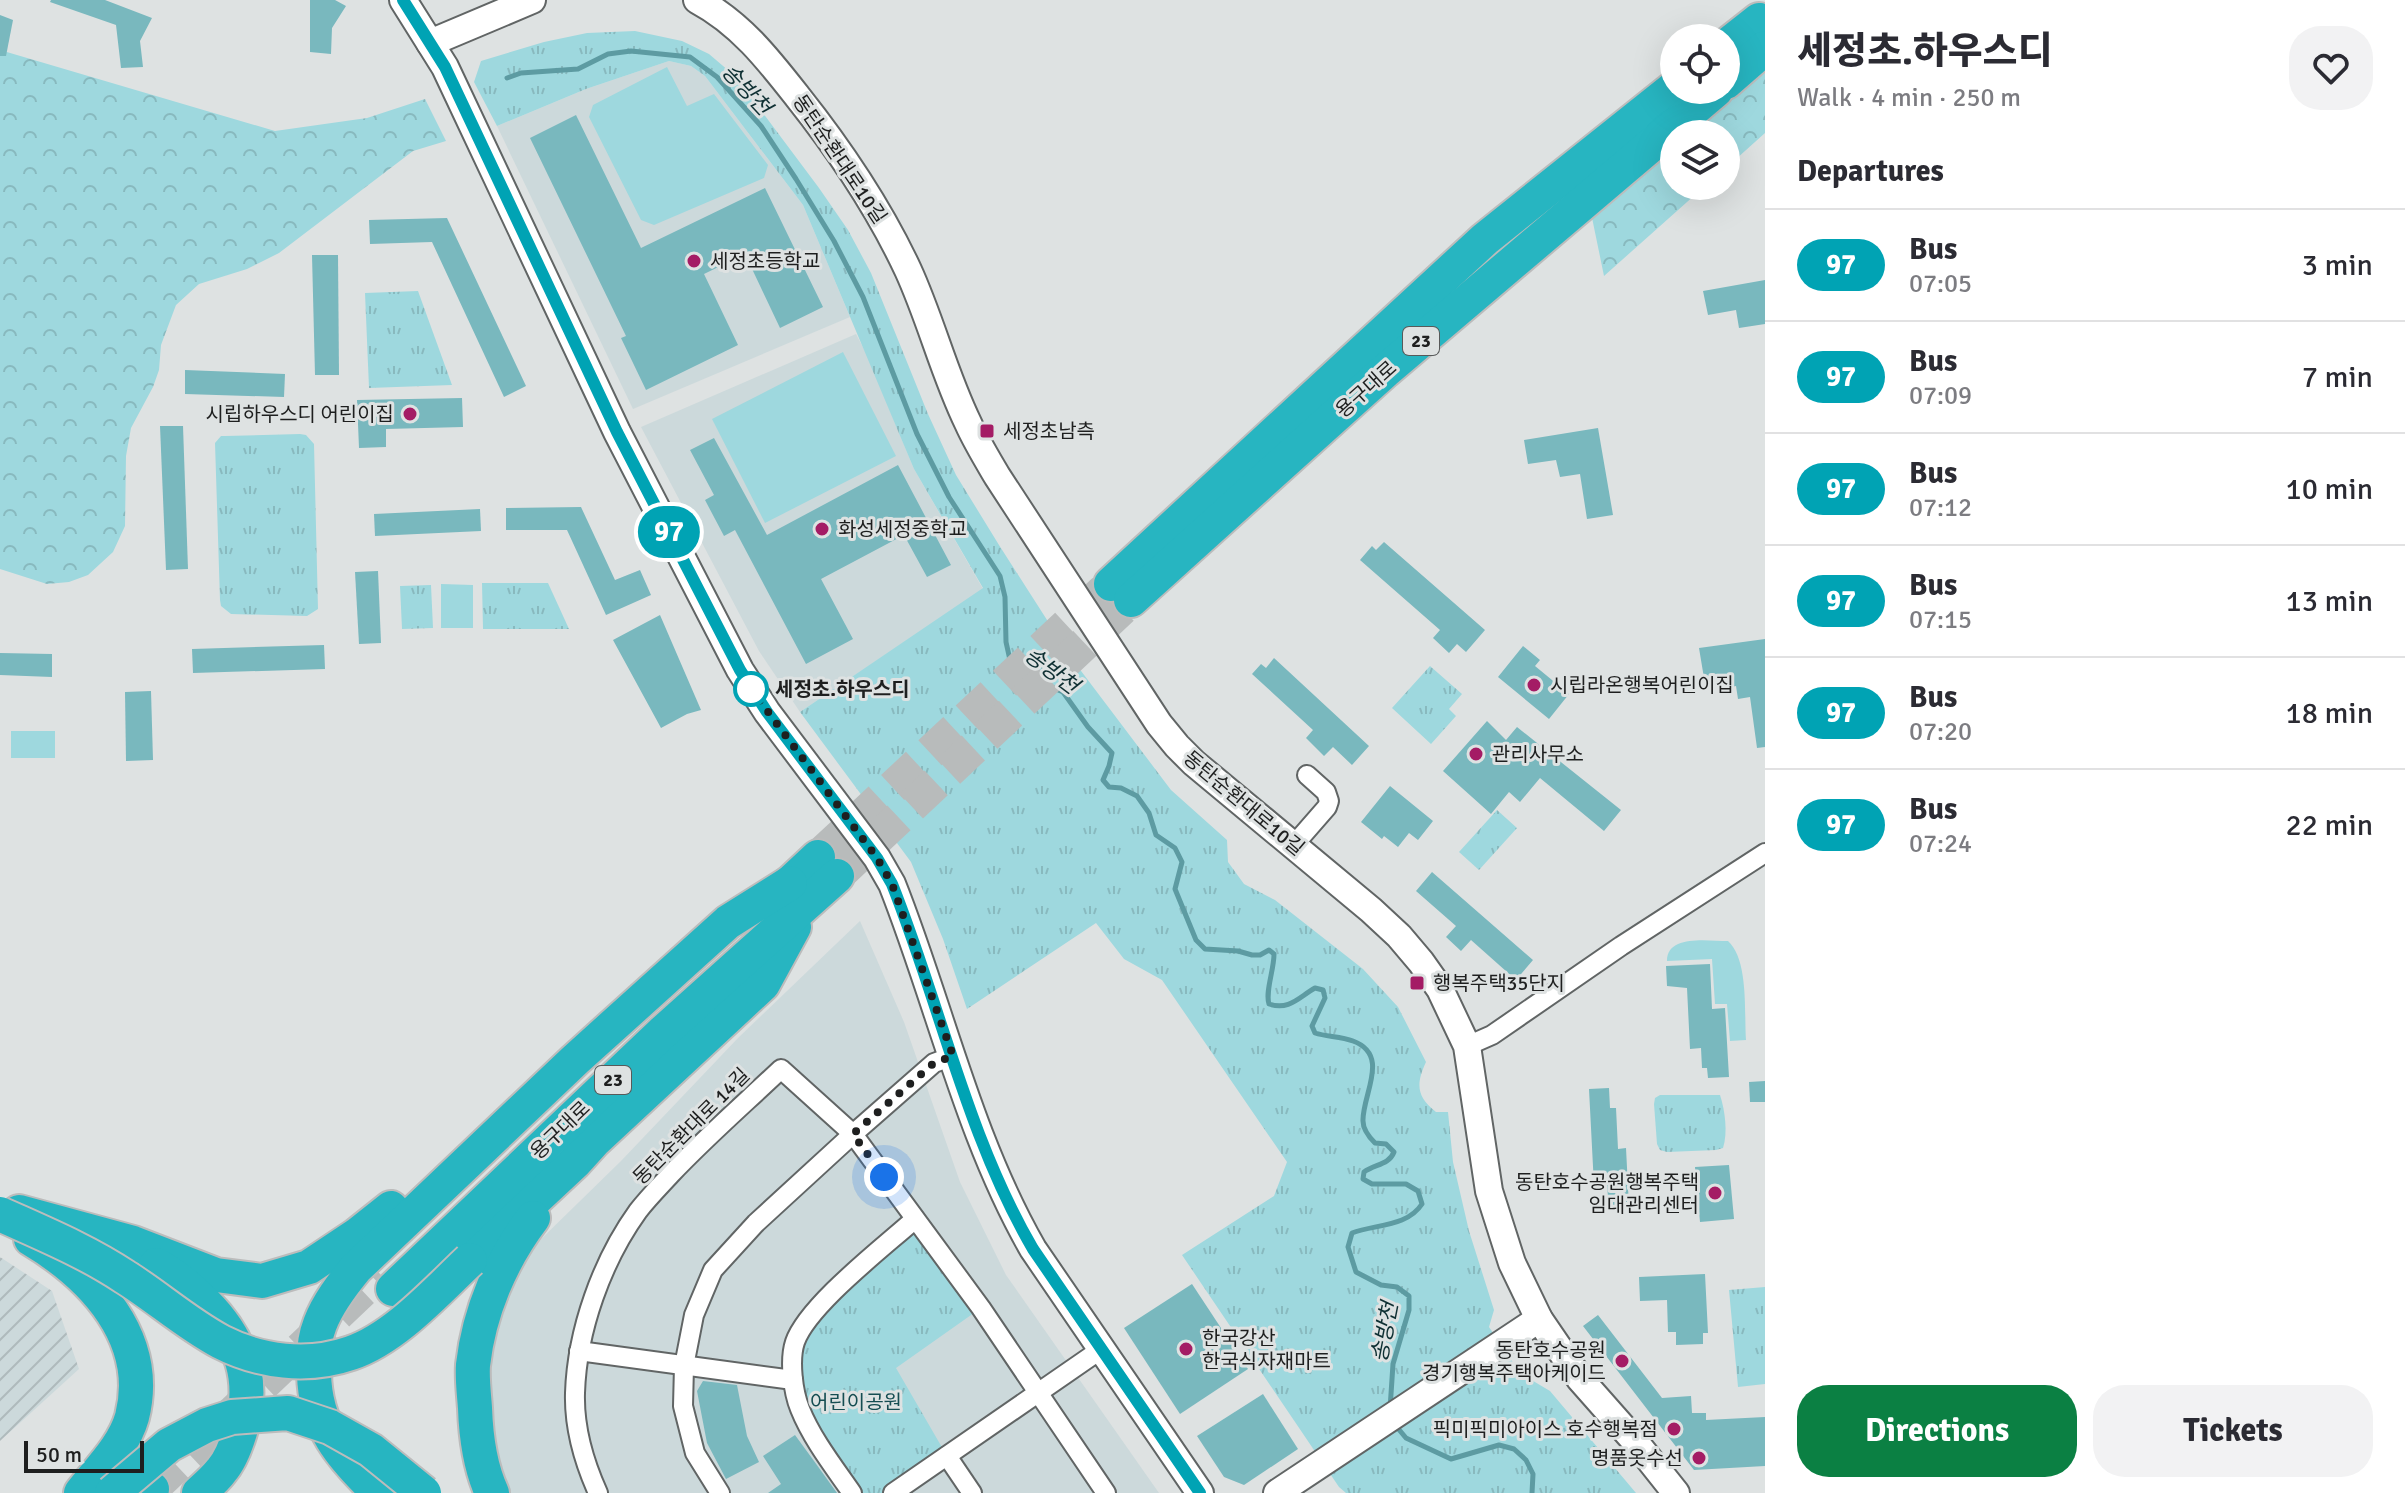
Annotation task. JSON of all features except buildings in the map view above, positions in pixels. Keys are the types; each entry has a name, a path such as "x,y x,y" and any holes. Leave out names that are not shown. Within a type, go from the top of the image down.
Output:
{"highway":[{"path":"1740,41 1762,34"},
{"path":"1740,63 1762,34"},
{"name":"용구대로","path":"1660,99 1485,239 1121,592 1700,104"},
{"name":"용구대로","path":"386,1281 827,867"},
{"path":"379,1493 345,1458 326,1432 314,1392 313,1357 319,1326 334,1296 356,1268 575,1060 728,922 798,894"},
{"path":"0,1212 124,1276 220,1341 246,1352 292,1362 322,1361 353,1352 383,1337 470,1260 763,984 798,894"},
{"path":"0,1212 133,1243 216,1275 262,1281 309,1267 357,1235 575,1060"},
{"path":"492,1493 480,1457 476,1428 473,1368 482,1318 498,1276 524,1230 575,1162"},
{"path":"0,1212 58,1255 95,1290 115,1315 127,1337 135,1383 132,1418 117,1448 81,1493"},
{"path":"0,1212 119,1250 160,1267 191,1289 222,1320 239,1348 248,1381 245,1418 237,1443 223,1469 199,1493"},
{"path":"112,1493 169,1445 207,1425 232,1417 288,1413 330,1427 371,1450 424,1493"}],"street":[{"path":"403,0 445,67 617,432 740,670 767,712 877,858 892,884 965,1093 1013,1215 1100,1350 1200,1493"},
{"path":"430,43 532,0"},
{"name":"동탄순환대로10길","path":"697,0 735,24 776,68 865,190 908,271 963,411 983,451 1159,724 1194,763 1371,910 1413,953 1440,989 1467,1046 1489,1191 1512,1263 1539,1319 1580,1379 1676,1493"},
{"path":"1293,846 1329,801 1326,792 1307,775"},
{"path":"1467,1046 1492,1035 1621,946 1765,853"},
{"path":"720,1493 695,1453 683,1406 684,1366 694,1315 713,1270 756,1223 853,1134 934,1063 953,1056"},
{"name":"동탄순환대로 14길","path":"598,1493 579,1436 575,1394 579,1351 592,1301 616,1248 639,1210 689,1155 781,1069 853,1134 981,1308 1106,1493"},
{"path":"852,1493 801,1412 793,1380 794,1344 808,1320 828,1297 915,1219"},
{"path":"1277,1493 1539,1319"},
{"path":"893,1493 1100,1350"},
{"path":"579,1351 793,1380"},
{"path":"947,1456 972,1493"}],"shaded area":[{"name":"세정초등학교","path":"669,61 691,66 705,76 803,205 850,317 633,409 497,126 586,89"},
{"name":"화성세정중학교","path":"856,334 914,469 983,589 800,712 759,651 641,427"},
{"path":"860,921 904,1022 960,1182 1006,1275 1159,1493 511,1493 495,1446 485,1379 502,1295 536,1244 621,1161 738,1038"},
{"path":"0,1257 52,1291 79,1369 0,1441"}],"green space":[{"path":"635,31 682,41 709,54 736,77 848,230 871,273 956,475 1072,659 1171,790 1227,840 1228,862 1244,884 1275,900 1363,969 1398,1007 1426,1062 1419,1083 1421,1095 1436,1112 1448,1112 1453,1162 1469,1231 1494,1310 1489,1327 1520,1373 1550,1391 1636,1493 1346,1493 1182,1255 1274,1196 1287,1162 1162,980 1124,959 1096,923 967,1009 943,939 911,862 800,712 983,588 914,469 803,205 705,76 691,66 669,61 586,89 497,126 474,82 481,61 587,33"},
{"path":"0,50 275,131 367,118 425,99 446,141 413,151 279,253 247,269 199,284 176,305 161,345 159,370 153,387 131,428 126,456 125,526 113,552 88,575 69,582 47,584 0,569"},
{"path":"667,67 687,106 714,94 768,165 764,178 654,225 641,220 589,117 593,105"},
{"path":"1765,73 1765,133 1740,155 1740,120 1704,120 1725,104 1740,104 1740,92"},
{"path":"1660,154 1660,200 1689,200 1604,276 1590,208"},
{"path":"418,291 452,385 369,388 365,293"},
{"path":"843,352 896,456 765,523 712,419"},
{"path":"306,435 314,444 318,609 307,616 231,614 221,606 220,600 215,443 221,436"},
{"path":"482,583 548,583 569,629 483,629"},
{"path":"441,584 473,585 473,628 441,628"},
{"path":"431,585 433,628 402,629 400,586"},
{"path":"1430,666 1462,694 1449,709 1456,716 1431,744 1392,708"},
{"path":"11,731 55,731 55,758 11,758"},
{"path":"1497,810 1517,828 1479,870 1459,852"},
{"path":"1728,941 1735,950 1742,974 1746,1040 1730,1041 1727,1004 1715,1004 1712,959 1667,961 1669,952 1681,943"},
{"path":"1660,1095 1720,1095 1725,1122 1723,1148 1660,1150 1654,1104 1655,1098"},
{"name":"어린이공원","path":"915,1219 981,1308 896,1368 947,1456 893,1493 852,1493 793,1380 808,1320"},
{"path":"1765,1287 1765,1384 1738,1387 1729,1290"}],"waterway":[{"name":"송방천","path":"507,78 521,73 578,69 608,54 631,51 690,57 717,77 761,126 834,241 863,297 917,434 949,497 1000,576 1005,597 1006,642 1010,660 1037,681 1063,692 1088,727 1112,753 1103,780 1109,787 1121,788 1137,796 1149,813 1156,835 1175,848 1182,862 1175,889 1196,940 1205,949 1252,955 1269,950 1274,954 1269,1004 1282,1006 1315,988 1323,990 1325,998 1312,1026 1315,1033 1353,1041 1364,1047 1370,1056 1372,1076 1363,1124 1375,1143 1386,1144 1394,1152 1385,1162 1364,1172 1363,1179 1372,1184 1406,1184 1418,1191 1422,1204 1400,1221 1352,1233 1348,1247 1356,1272 1381,1285 1397,1287 1409,1296 1409,1310 1393,1364 1390,1409"},
{"name":"송방천","path":"1396,1426 1406,1438 1451,1459 1499,1445 1514,1449 1526,1460 1533,1474 1532,1493"}],"tunnel":[{"path":"818,857 1111,584"},
{"path":"837,876 1131,600"},
{"path":"152,1489 380,1274"}],"bus line":[{"name":"97","path":"403,0 445,67 617,432 740,670 767,712 877,858 892,884 965,1093 1013,1215 1100,1350 1200,1493"}],"place":[{"name":"세정초등학교","path":"694,261"},
{"name":"시립하우스디 어린이집","path":"410,414"},
{"name":"세정초남측","path":"987,431"},
{"name":"화성세정중학교","path":"822,529"},
{"name":"시립라온행복어린이집","path":"1534,685"},
{"name":"세정초.하우스디","path":"751,689"},
{"name":"관리사무소","path":"1476,754"},
{"name":"행복주택35단지","path":"1417,983"},
{"name":"동탄호수공원행복주택 임대관리센터","path":"1715,1193"},
{"name":"한국강산 한국식자재마트","path":"1186,1349"},
{"name":"동탄호수공원 경기행복주택아케이드","path":"1622,1361"},
{"name":"픽미픽미아이스 호수행복점","path":"1674,1429"},
{"name":"명품옷수선","path":"1699,1458"}],"route":[{"path":"751,689 877,858 892,884 953,1056 934,1063 853,1134 884,1177"}]}
